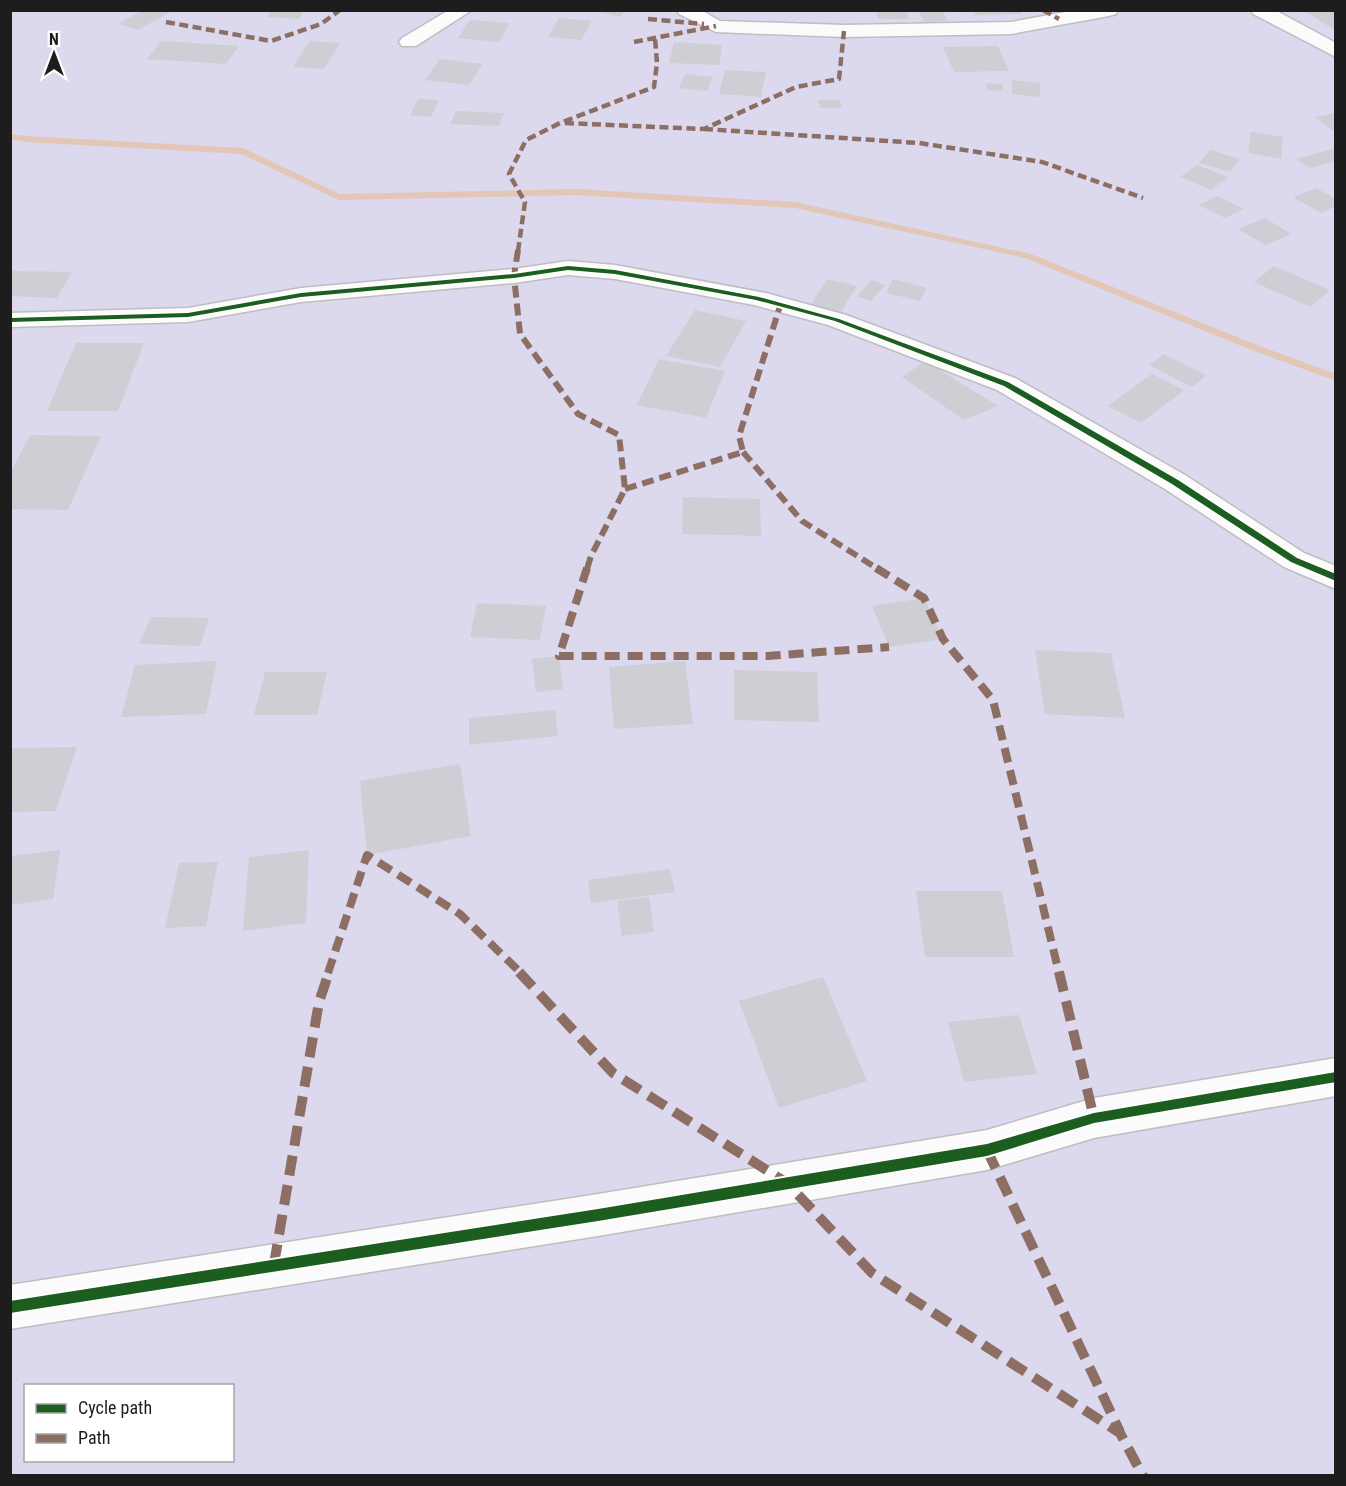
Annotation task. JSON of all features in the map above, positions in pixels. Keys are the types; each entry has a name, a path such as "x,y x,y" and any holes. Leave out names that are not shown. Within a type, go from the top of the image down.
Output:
{"street":[{"path":"409,42 463,10"},
{"path":"686,10 716,26 928,31 1011,28 1109,10"},
{"path":"1260,10 1335,51"},
{"path":"10,321 188,315 301,295 514,276 568,268 615,272 758,298 837,320 1006,384 1175,482 1294,560 1335,578"},
{"path":"10,1307 598,1215 987,1150 1094,1118 1335,1077"}],"shaded area":[{"path":"10,11 1335,11 1335,1475 11,1475"}],"building":[{"path":"143,10 174,10 138,30 118,24"},
{"path":"272,10 304,10 299,19 267,17"},
{"path":"592,10 626,10 620,17"},
{"path":"876,10 907,10 909,19 878,19"},
{"path":"918,10 942,10 948,21 924,22"},
{"path":"973,10 1021,10 1022,14 975,15"},
{"path":"1303,10 1331,10 1336,13 1336,31"},
{"path":"559,18 592,21 581,40 548,37"},
{"path":"470,20 510,23 499,42 458,38"},
{"path":"162,41 239,46 226,64 147,59"},
{"path":"310,41 340,43 324,69 293,67"},
{"path":"674,42 722,45 719,65 669,63"},
{"path":"998,46 1009,71 954,72 943,47"},
{"path":"440,59 483,64 469,85 425,80"},
{"path":"725,70 766,72 761,97 719,94"},
{"path":"685,74 713,77 707,91 679,88"},
{"path":"1012,80 1040,83 1040,97 1012,94"},
{"path":"986,83 1003,84 1003,91 987,90"},
{"path":"418,99 439,100 431,117 410,115"},
{"path":"818,100 840,100 842,108 820,108"},
{"path":"456,111 504,113 499,126 450,124"},
{"path":"1336,113 1336,129 1332,130 1315,117"},
{"path":"1251,132 1283,137 1281,159 1248,153"},
{"path":"1336,148 1336,161 1310,168 1296,159"},
{"path":"1210,150 1240,159 1230,172 1199,163"},
{"path":"1197,165 1228,177 1211,190 1180,177"},
{"path":"1316,188 1336,199 1336,206 1321,213 1293,197"},
{"path":"1217,196 1244,209 1225,218 1199,205"},
{"path":"1265,218 1291,234 1265,245 1238,229"},
{"path":"1274,266 1330,290 1310,307 1254,282"},
{"path":"10,271 72,272 57,298 10,296"},
{"path":"827,279 857,286 841,312 811,305"},
{"path":"893,279 927,288 920,301 886,293"},
{"path":"872,280 885,285 871,301 857,296"},
{"path":"695,310 746,321 720,367 666,356"},
{"path":"76,343 144,343 118,411 47,411"},
{"path":"1164,354 1206,375 1192,387 1149,365"},
{"path":"659,359 725,371 706,418 637,405"},
{"path":"925,361 998,406 964,420 902,377"},
{"path":"1152,374 1184,390 1141,423 1108,406"},
{"path":"30,435 101,436 68,510 10,509 10,474"},
{"path":"683,497 760,499 761,536 682,534"},
{"path":"924,598 943,639 889,647 872,606"},
{"path":"477,603 546,606 540,640 470,637"},
{"path":"151,617 209,618 200,646 139,644"},
{"path":"1035,650 1111,653 1125,718 1045,714"},
{"path":"559,656 563,689 536,692 532,659"},
{"path":"217,661 206,714 121,717 135,665"},
{"path":"685,661 693,724 614,729 609,667"},
{"path":"734,670 817,672 819,722 734,720"},
{"path":"265,672 327,672 317,715 254,715"},
{"path":"555,710 558,736 469,745 469,718"},
{"path":"77,747 56,811 10,812 10,748"},
{"path":"460,764 471,836 367,855 360,781"},
{"path":"60,850 53,899 10,905 10,856"},
{"path":"309,850 306,923 243,931 249,857"},
{"path":"218,862 206,926 165,928 179,863"},
{"path":"670,869 675,892 591,903 588,880"},
{"path":"916,891 1002,891 1014,957 925,957"},
{"path":"649,897 654,932 622,936 617,901"},
{"path":"823,977 867,1081 779,1108 739,1001"},
{"path":"1019,1015 1037,1074 964,1082 948,1022"}],"waterway":[{"path":"10,136 26,139 243,151 339,197 576,192 795,205 1028,256 1336,378"}],"marked path":[{"path":"166,22 271,41 321,24 340,10"},
{"path":"1043,10 1059,19"},
{"path":"648,19 704,24"},
{"path":"634,42 716,26"},
{"path":"565,123 704,129 796,87 839,79 844,31"},
{"path":"655,38 657,63 654,87 560,123 526,140 509,174 525,202 514,276 520,334 578,414 619,435 625,489 591,556 559,656 767,656 889,647"},
{"path":"704,129 919,143 1042,162 1143,198"},
{"path":"625,489 743,452 739,436 781,303"},
{"path":"743,452 802,521 924,598 943,639 993,700 1094,1118"},
{"path":"274,1264 319,1002 367,855 460,914 532,984 613,1073 787,1183 872,1273 1120,1433 1143,1476"},
{"path":"987,1150 1120,1432"}],"cycle path":[{"path":"10,320 188,315 301,295 514,276 568,268 615,272 757,298 837,320 1006,384 1175,482 1294,560 1336,578"},
{"path":"10,1307 598,1215 987,1150 1094,1118 1336,1077"}]}
